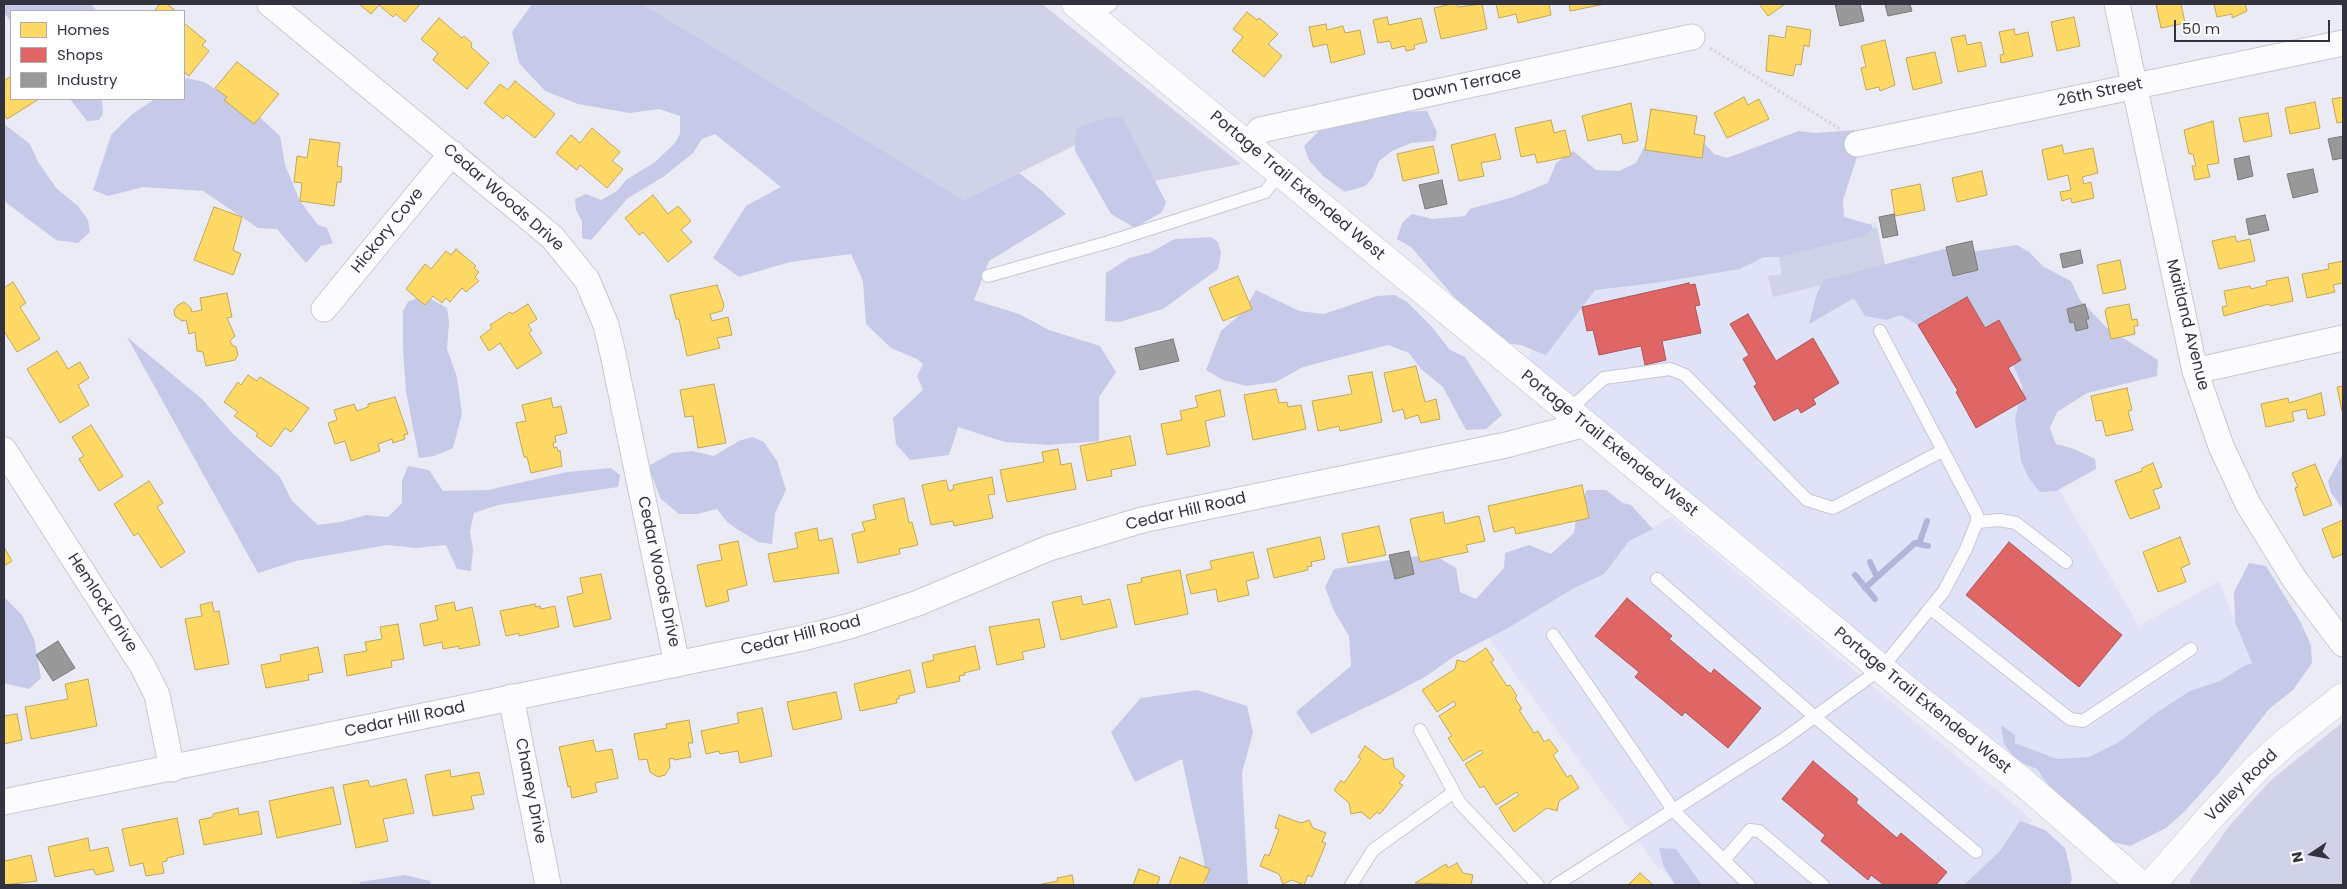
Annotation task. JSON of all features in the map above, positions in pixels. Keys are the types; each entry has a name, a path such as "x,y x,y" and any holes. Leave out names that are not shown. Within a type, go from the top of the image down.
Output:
{"main road":[{"name":"Portage Trail Extended West","path":"1093,8 1281,172 2023,782 2141,885"},
{"name":"Valley Road","path":"2151,885 2214,813 2257,768 2286,742 2343,697"}],"street":[{"name":"Cedar Woods Drive","path":"270,4 552,237 577,265 595,294 614,356 677,664"},
{"name":"Maitland Avenue","path":"2117,4 2195,371 2221,446 2248,504 2295,580 2343,644"},
{"name":"Dawn Terrace","path":"1249,145 1260,130 1692,37"},
{"name":"26th Street","path":"1860,143 2343,43"},
{"name":"Hickory Cove","path":"324,309 452,154"},
{"path":"2195,371 2343,338"},
{"name":"Cedar Hill Road","path":"4,802 803,638 850,626 928,599 1049,548 1142,520 1506,445 1577,417"},
{"name":"Hemlock Drive","path":"4,450 142,666 157,695 172,769"},
{"name":"Chaney Drive","path":"511,697 548,885"}],"lane":[{"path":"988,276 1109,242 1265,192 1281,172"},
{"path":"1556,885 1674,811 1815,716 1882,668 1944,591 1966,549 1977,522 1977,515 1942,452 1880,331"},
{"path":"1577,417 1604,378 1670,369 1685,375 1807,500 1833,508 1942,452"},
{"path":"1977,522 2000,520 2016,522 2066,562"},
{"path":"1657,579 1976,852"},
{"path":"1930,608 2070,718 2083,721 2191,650"},
{"path":"1553,635 1674,811 1750,885"},
{"path":"1420,730 1460,804 1538,885"},
{"path":"1352,885 1373,850 1454,792"},
{"path":"1724,860 1750,830 1759,831 1823,885"}],"path":[{"path":"1692,37 1838,129 1857,125 1860,143"}],"shaded area":[{"path":"4,4 91,4 96,10 10,10 10,20 4,13"},
{"path":"532,4 643,4 964,200 1019,173 1041,190 1066,214 989,261 974,300 1019,314 1049,330 1100,346 1116,372 1099,397 1099,441 1049,445 1005,442 958,427 949,455 910,460 896,444 893,418 923,390 917,376 923,364 917,359 891,348 866,324 863,281 851,254 790,262 739,277 713,258 746,206 781,187 715,134 702,139 693,153 663,177 628,198 591,240 582,238 582,221 576,210 575,199 586,194 601,200 617,191 626,180 655,162 675,143 680,134 680,116 659,109 630,113 578,104 545,91 519,63 512,32"},
{"path":"643,4 1042,4 1241,164 1124,187 1108,129 964,200"},
{"path":"187,78 204,82 255,113 280,136 285,165 300,201 318,225 327,228 333,243 321,246 306,263 277,229 258,228 203,191 143,187 108,196 93,190 111,135 131,115 154,100 185,100 185,79"},
{"path":"71,100 102,100 103,114 99,120 87,121"},
{"path":"1427,111 1437,132 1435,141 1411,143 1392,151 1379,161 1373,177 1365,186 1345,192 1323,176 1309,160 1304,146 1321,129 1396,112"},
{"path":"1122,117 1166,202 1162,212 1135,228 1111,214 1075,151 1076,128 1106,118"},
{"path":"4,124 30,144 38,162 57,189 78,206 88,220 90,232 78,243 56,240 4,201"},
{"path":"1855,130 1859,151 1843,200 1844,217 1872,225 1872,230 1864,236 1778,257 1764,257 1740,269 1655,283 1595,290 1546,355 1521,345 1493,342 1411,247 1397,239 1402,223 1412,214 1433,219 1465,216 1470,209 1513,197 1548,183 1556,163 1573,151 1596,170 1619,171 1636,163 1649,138 1697,135 1714,154 1727,158 1799,131 1815,133"},
{"path":"1876,222 1892,301 1988,277 2052,394 2019,421 2139,626 2219,581 2252,663 2051,794 1527,359 1567,286"},
{"path":"1877,227 1886,269 1773,297 1768,276 1782,274 1777,247"},
{"path":"1211,237 1218,242 1221,253 1218,269 1163,309 1119,322 1105,321 1106,273 1129,258 1149,253 1175,239"},
{"path":"2017,245 2029,252 2044,267 2071,281 2080,300 2106,327 2158,360 2157,376 2087,393 2057,412 2050,428 2056,444 2074,449 2095,459 2096,469 2056,491 2040,492 2028,477 2021,461 2015,419 2023,387 2013,365 2021,360 1999,321 1985,328 1967,297 1918,325 1901,315 1886,320 1865,316 1854,298 1809,324 1817,293 1824,280 1944,249 1972,252"},
{"path":"1256,290 1299,311 1324,314 1377,296 1395,295 1407,302 1431,326 1450,350 1465,357 1502,415 1486,429 1466,430 1443,387 1421,369 1409,353 1388,345 1303,367 1276,382 1246,386 1223,380 1206,370 1221,331 1243,312"},
{"path":"417,298 425,305 431,299 447,308 449,322 447,349 457,377 462,414 453,448 434,456 419,458 406,392 403,349 403,311 408,302"},
{"path":"127,337 202,399 234,435 280,477 292,501 318,525 340,522 366,515 388,517 402,503 402,481 408,466 429,470 443,491 488,490 567,472 611,468 620,475 618,487 498,505 474,513 470,532 473,549 471,571 457,569 446,545 416,548 387,545 296,561 258,573"},
{"path":"752,437 764,442 777,461 786,490 775,513 772,544 758,542 737,529 727,522 717,509 697,514 679,514 661,499 648,466 672,453 692,451 714,456 739,441"},
{"path":"2343,453 2343,509 2331,493 2328,481"},
{"path":"1587,490 1606,490 1623,503 1631,505 1653,529 1629,541 1604,574 1574,588 1508,628 1456,655 1428,675 1311,734 1296,712 1351,666 1349,636 1334,611 1325,587 1334,569 1408,557 1434,555 1456,568 1460,592 1476,599 1504,568 1505,553 1529,545 1551,554 1574,533 1577,511"},
{"path":"1671,517 2032,820 1977,885 1680,885 1656,865 1477,622"},
{"path":"2249,563 2266,566 2300,621 2311,645 2312,663 2293,690 2269,709 2219,773 2185,811 2166,828 2130,846 2096,838 2067,810 2037,769 2017,761 2004,744 2001,725 2015,735 2015,743 2057,759 2089,757 2119,742 2156,713 2190,691 2220,681 2252,663 2235,622 2234,592"},
{"path":"4,597 22,615 34,639 41,678 29,689 4,683"},
{"path":"1197,690 1247,706 1253,732 1242,773 1248,885 1206,885 1204,861 1182,759 1135,782 1111,732 1141,698"},
{"path":"2343,722 2343,885 2190,885 2190,880 2231,824 2271,780"},
{"path":"2020,821 2045,830 2065,848 2072,878 2070,885 1964,885 2000,851"},
{"path":"1659,848 1676,849 1702,885 1675,885 1663,865"},
{"path":"405,875 430,881 431,885 359,885 360,882"}],"building: Homes":[{"path":"160,4 167,4 175,10 155,10"},
{"path":"359,4 420,4 405,22 396,14 393,17 379,5 371,14"},
{"path":"1457,4 1458,7 1482,4 1487,29 1441,39 1434,8"},
{"path":"1496,4 1549,4 1551,15 1518,23 1516,14 1499,18"},
{"path":"1569,4 1605,4 1570,11"},
{"path":"1759,4 1785,4 1768,16"},
{"path":"2156,4 2181,4 2185,23 2161,28"},
{"path":"2214,4 2245,4 2247,11 2232,18 2232,14 2217,17"},
{"path":"1247,12 1257,20 1259,18 1278,34 1268,44 1282,56 1264,77 1232,51 1243,37 1233,29"},
{"path":"1387,17 1389,25 1421,18 1427,42 1414,45 1415,49 1406,51 1405,46 1392,49 1390,41 1378,43 1373,20"},
{"path":"2074,17 2080,46 2057,51 2051,22"},
{"path":"439,18 462,38 464,36 472,43 471,47 489,63 467,89 433,60 438,53 421,39"},
{"path":"185,24 206,41 202,45 209,51 189,76 185,73"},
{"path":"1326,24 1327,30 1343,26 1345,33 1360,30 1365,54 1331,63 1327,44 1313,47 1309,27"},
{"path":"1787,26 1811,30 1809,47 1804,45 1801,65 1796,64 1793,76 1766,71 1769,35 1785,38"},
{"path":"2014,29 2015,35 2028,32 2033,56 2001,63 2000,55 2004,54 1999,32"},
{"path":"1965,35 1967,45 1981,42 1986,66 1958,72 1951,38"},
{"path":"1885,40 1895,85 1880,91 1879,87 1866,90 1861,68 1866,67 1861,46"},
{"path":"1935,52 1942,83 1913,90 1906,58"},
{"path":"237,62 279,94 254,124 224,100 227,97 215,88"},
{"path":"10,77 10,100 37,100 7,119 4,114 4,81"},
{"path":"515,81 555,114 535,138 507,115 503,119 484,103 500,84 508,90"},
{"path":"1744,97 1748,105 1759,99 1769,119 1727,138 1714,113"},
{"path":"2343,97 2343,122 2337,123 2332,99"},
{"path":"2315,102 2320,128 2290,134 2285,108"},
{"path":"1631,103 1638,141 1623,144 1621,134 1588,141 1582,116"},
{"path":"1651,109 1697,116 1694,134 1705,136 1702,158 1645,150"},
{"path":"2268,113 2272,136 2244,142 2239,118"},
{"path":"1551,120 1554,133 1565,130 1571,156 1537,163 1535,154 1521,157 1515,128"},
{"path":"2213,121 2219,163 2207,165 2210,177 2195,180 2192,166 2196,166 2193,154 2189,154 2184,130"},
{"path":"592,128 620,152 612,161 623,169 607,188 580,165 577,170 556,153 571,135 580,143"},
{"path":"1495,134 1501,159 1481,163 1484,176 1459,181 1451,145"},
{"path":"310,139 340,143 337,166 342,167 341,182 337,182 334,206 300,201 302,183 294,182 297,156 307,158"},
{"path":"2062,145 2064,154 2093,148 2098,173 2082,177 2084,184 2091,182 2094,198 2072,203 2071,198 2062,201 2060,192 2071,190 2068,175 2048,180 2042,150"},
{"path":"1433,146 1439,173 1403,181 1397,154"},
{"path":"1982,171 1987,195 1957,202 1952,178"},
{"path":"1920,184 1925,210 1895,216 1891,190"},
{"path":"653,195 668,214 678,206 691,221 681,230 692,242 668,262 643,232 639,235 625,218"},
{"path":"214,207 242,217 233,250 241,254 233,275 194,260"},
{"path":"2235,236 2237,242 2250,239 2255,261 2219,269 2212,241"},
{"path":"456,249 476,266 474,268 479,272 475,277 479,281 466,292 462,288 450,302 446,298 442,303 433,296 425,305 406,289 425,264 431,269 446,251 451,255"},
{"path":"2120,260 2126,289 2103,294 2097,265"},
{"path":"2343,261 2343,283 2333,285 2335,292 2307,298 2302,274 2329,269 2328,264"},
{"path":"1238,276 1252,309 1223,321 1209,288"},
{"path":"2288,277 2293,301 2270,306 2269,304 2224,316 2222,307 2227,306 2224,291 2250,286 2251,289 2267,285 2266,281"},
{"path":"13,282 26,303 20,307 40,339 17,352 4,331 4,288"},
{"path":"717,285 724,305 722,311 710,314 712,321 728,317 732,335 717,338 720,348 687,356 679,319 676,319 670,295"},
{"path":"227,293 232,317 227,318 235,336 230,341 236,347 238,355 235,360 206,366 203,352 197,351 195,332 189,334 186,320 182,321 175,316 174,310 184,302 191,308 192,312 202,310 200,298"},
{"path":"528,304 537,319 528,325 532,330 529,333 542,353 517,369 500,343 489,351 480,337 492,328 490,325 510,312 512,314"},
{"path":"2129,304 2132,320 2137,319 2138,326 2134,326 2135,334 2111,339 2105,311 2107,308"},
{"path":"57,351 68,369 80,362 89,378 78,385 89,405 60,423 27,369"},
{"path":"1416,366 1425,402 1436,399 1440,419 1421,423 1418,415 1405,419 1403,409 1393,412 1384,373"},
{"path":"1372,372 1382,422 1340,431 1339,426 1318,431 1312,401 1352,394 1348,376"},
{"path":"248,375 257,381 260,377 309,408 291,432 285,428 271,447 256,436 258,433 234,416 238,412 224,402 238,382 241,385"},
{"path":"714,384 726,443 698,448 693,416 685,417 680,390"},
{"path":"2343,386 2343,411 2342,411 2337,387"},
{"path":"2127,388 2132,410 2128,411 2133,430 2106,436 2102,420 2096,421 2091,396"},
{"path":"1276,389 1279,403 1287,402 1288,407 1301,405 1306,429 1253,440 1244,395"},
{"path":"1220,390 1225,416 1205,421 1210,446 1167,455 1161,424 1182,420 1180,411 1198,407 1195,396"},
{"path":"2321,393 2325,415 2308,419 2306,409 2292,412 2294,421 2266,427 2261,404 2288,398 2289,403"},
{"path":"395,397 408,434 404,435 405,439 393,443 392,439 378,444 380,451 351,461 345,441 335,444 328,423 337,420 334,410 354,404 357,411 368,407 368,404"},
{"path":"551,398 553,408 561,406 567,433 555,436 556,442 553,443 554,448 557,447 558,452 560,450 562,466 531,473 527,457 524,457 516,423 526,421 522,405"},
{"path":"91,425 123,476 99,491 79,459 84,456 72,437"},
{"path":"1130,436 1136,465 1111,470 1112,476 1087,481 1080,446"},
{"path":"1058,449 1061,465 1071,463 1076,489 1007,502 1000,470 1044,462 1042,452"},
{"path":"2153,463 2162,487 2153,490 2160,508 2130,519 2115,481 2142,471 2142,468"},
{"path":"2315,464 2332,505 2304,516 2295,488 2298,487 2292,473"},
{"path":"992,477 995,494 988,495 993,518 954,526 953,521 931,525 922,485 946,480 949,491 954,489 953,485"},
{"path":"149,481 163,503 157,507 185,552 161,568 138,533 134,536 114,504"},
{"path":"1582,485 1589,518 1516,534 1514,527 1494,532 1488,506"},
{"path":"904,498 909,523 912,522 918,545 899,549 900,554 858,563 852,534 865,531 862,522 876,519 873,505"},
{"path":"1443,512 1445,524 1479,516 1485,541 1466,545 1468,552 1420,562 1410,519"},
{"path":"2343,520 2343,554 2333,558 2322,529"},
{"path":"1379,526 1386,555 1348,563 1342,534"},
{"path":"817,528 819,541 832,538 839,573 774,582 768,554 798,548 795,533"},
{"path":"1320,537 1325,559 1311,562 1312,566 1307,567 1308,570 1274,578 1267,549"},
{"path":"2180,537 2190,564 2181,568 2186,582 2158,592 2143,552"},
{"path":"738,541 747,585 727,590 729,601 706,607 697,565 722,560 719,545"},
{"path":"4,547 12,561 4,566"},
{"path":"1253,552 1259,578 1246,581 1249,595 1218,602 1216,589 1191,594 1186,575 1212,569 1210,561"},
{"path":"1180,570 1188,614 1135,625 1127,585 1142,582 1141,578"},
{"path":"601,574 611,619 574,627 567,597 583,593 580,578"},
{"path":"1081,596 1083,605 1110,599 1117,627 1061,640 1052,602"},
{"path":"212,602 214,612 219,611 229,664 195,670 185,619 202,616 200,605"},
{"path":"454,602 456,611 472,607 480,645 459,649 459,646 443,649 442,642 424,646 420,624 438,620 435,606"},
{"path":"535,604 535,607 540,606 541,609 555,606 559,627 519,636 519,633 506,636 500,611"},
{"path":"1039,619 1045,647 1022,652 1024,659 997,665 989,627"},
{"path":"398,624 404,659 391,661 392,667 347,676 344,655 367,651 365,642 382,639 380,627"},
{"path":"975,646 980,669 959,676 960,681 927,688 922,663 934,660 933,655"},
{"path":"318,647 323,672 308,675 309,680 266,688 261,665 281,661 280,655"},
{"path":"1486,648 1494,660 1491,662 1507,686 1510,685 1517,696 1515,698 1522,709 1519,710 1534,733 1538,731 1544,742 1549,739 1558,751 1553,755 1567,777 1571,775 1579,788 1559,801 1557,811 1547,808 1514,832 1499,808 1519,795 1517,792 1496,805 1484,786 1480,788 1465,764 1483,753 1481,750 1463,761 1448,738 1452,736 1439,716 1456,705 1454,701 1437,712 1422,690 1455,669 1457,660 1465,662"},
{"path":"910,670 915,692 899,696 899,699 896,699 897,703 860,711 854,684"},
{"path":"88,679 97,726 31,739 25,707 68,699 65,684"},
{"path":"836,692 842,719 793,730 787,702"},
{"path":"762,708 772,756 740,763 738,751 720,754 719,751 706,754 701,731 739,723 737,713"},
{"path":"17,714 22,740 4,744 4,716"},
{"path":"689,720 693,743 688,743 691,757 669,759 670,767 665,775 658,777 650,772 647,759 639,760 634,734 667,728 666,724"},
{"path":"593,740 596,752 612,749 618,778 595,783 597,792 572,798 559,747"},
{"path":"1365,746 1384,760 1393,758 1394,767 1405,776 1399,783 1403,785 1380,814 1377,812 1370,819 1361,812 1351,814 1349,803 1334,790 1341,780 1344,783 1361,759 1358,757"},
{"path":"450,770 451,777 479,772 484,794 471,796 474,809 433,816 425,775"},
{"path":"406,779 414,813 383,819 388,841 356,848 343,785 368,780 370,787"},
{"path":"333,787 341,824 277,838 269,801"},
{"path":"238,808 239,815 258,811 262,834 204,845 199,820 213,817 213,814"},
{"path":"1279,815 1301,823 1309,820 1313,828 1326,833 1322,842 1326,843 1312,877 1308,875 1304,885 1292,880 1283,884 1279,874 1260,866 1265,854 1269,856 1279,829 1275,828"},
{"path":"177,818 184,854 167,858 167,861 162,862 164,873 146,876 143,863 130,866 122,829"},
{"path":"88,838 90,851 108,847 114,871 96,875 93,869 55,877 48,847"},
{"path":"4,854 5,861 31,855 37,881 4,885"},
{"path":"1180,857 1210,869 1203,885 1169,885"},
{"path":"1457,863 1463,873 1473,875 1471,885 1415,883 1446,864 1448,868"},
{"path":"1139,869 1160,877 1157,885 1133,885"},
{"path":"1640,873 1653,885 1628,885"},
{"path":"1072,875 1074,885 1037,885 1058,881 1057,878"}],"building: Shops":[{"path":"1689,283 1690,285 1695,284 1700,305 1695,306 1701,333 1662,341 1666,360 1645,365 1641,346 1599,355 1593,330 1587,331 1582,307"},
{"path":"1967,297 1985,328 1999,320 2021,360 2008,368 2026,399 1976,428 1956,392 1958,391 1918,325"},
{"path":"1748,314 1776,361 1813,338 1839,383 1813,399 1816,404 1801,413 1798,408 1774,421 1754,386 1757,384 1743,359 1749,355 1730,324"},
{"path":"2009,542 2122,635 2079,687 1966,595"},
{"path":"1627,598 1672,636 1669,639 1711,674 1714,669 1761,708 1728,748 1685,712 1682,716 1635,677 1639,672 1595,636"},
{"path":"1813,761 1858,799 1856,803 1897,838 1901,833 1947,872 1936,885 1884,885 1871,875 1868,880 1821,841 1825,835 1782,799"}],"building: Industry":[{"path":"1835,4 1860,4 1864,21 1840,26"},
{"path":"1885,4 1910,4 1912,11 1888,16"},
{"path":"2343,136 2343,158 2333,160 2328,139"},
{"path":"2249,156 2253,176 2238,180 2234,159"},
{"path":"2313,169 2318,192 2293,198 2287,174"},
{"path":"1442,180 1447,204 1425,209 1419,185"},
{"path":"1894,214 1898,235 1883,238 1879,217"},
{"path":"2265,215 2269,230 2249,235 2246,219"},
{"path":"1972,241 1978,270 1953,276 1946,247"},
{"path":"2080,250 2083,263 2063,268 2060,254"},
{"path":"2085,304 2089,319 2086,319 2088,328 2076,331 2074,322 2070,323 2067,309"},
{"path":"1173,339 1179,361 1140,370 1135,348"},
{"path":"1409,551 1414,574 1395,579 1389,555"},
{"path":"58,641 75,668 53,681 36,655"}],"waterway":[{"path":"1919,544 1927,521"},
{"path":"1865,588 1915,543 1928,546"},
{"path":"1870,562 1877,577"},
{"path":"1855,575 1875,599"}]}
